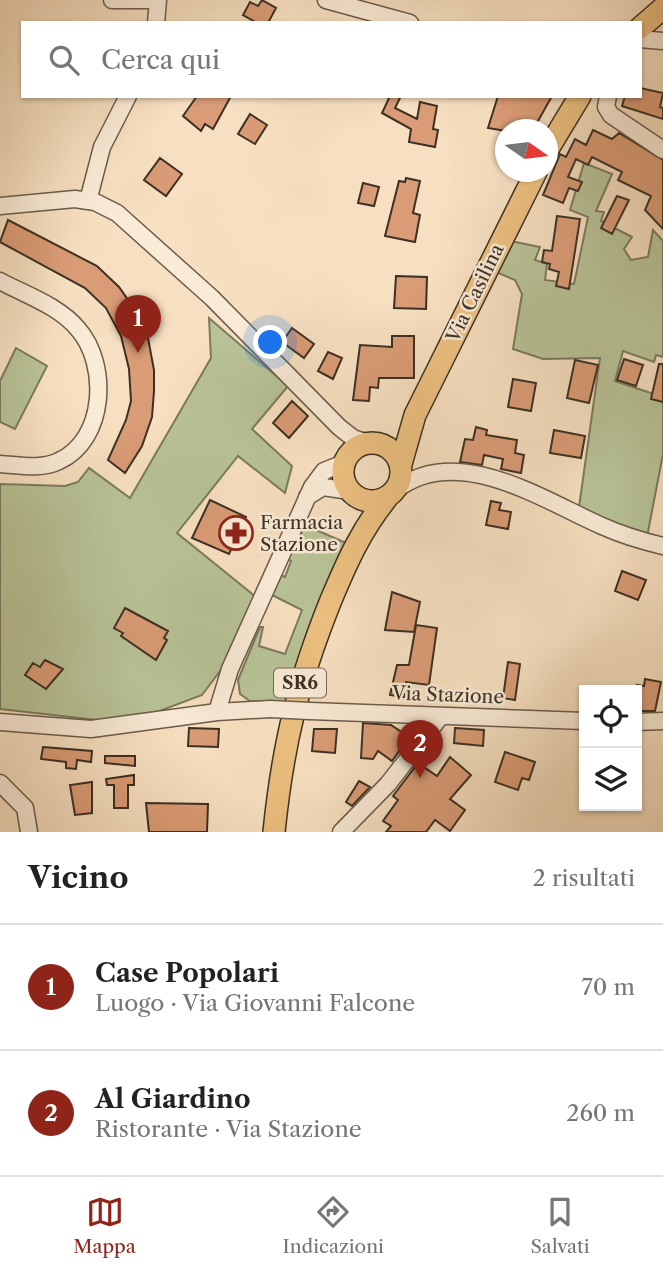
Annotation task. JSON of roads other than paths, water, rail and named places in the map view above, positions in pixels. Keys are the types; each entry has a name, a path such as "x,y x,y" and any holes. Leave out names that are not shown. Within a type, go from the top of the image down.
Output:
{"main road":[{"path":"642,26 663,8"},
{"path":"558,130 575,98"},
{"name":"Via Casilina","path":"371,443 401,432 415,415 531,182"},
{"name":"Via Casilina","path":"408,469 415,415"},
{"path":"371,443 391,449 408,469 392,494 371,502 353,494 343,472 346,460 359,445 371,443"},
{"name":"SR6","path":"274,832 287,738 299,685 355,541 360,513 353,494"},
{"name":"SR6","path":"355,541 392,494"}],"street":[{"path":"112,0 151,0"},
{"path":"156,21 158,0"},
{"path":"326,0 403,21"},
{"path":"642,39 663,41"},
{"path":"88,201 102,147 127,98"},
{"path":"608,98 606,107 611,115 663,150"},
{"path":"0,206 46,200 88,201 122,217 194,281 339,427 353,438 371,443"},
{"path":"0,281 60,313 77,327 93,355 98,388 90,426 71,454 49,465 0,464"},
{"path":"217,712 226,676 307,497 324,471 346,460 346,443 339,427"},
{"path":"408,469 494,480 542,497 623,535 663,546"},
{"path":"307,497 323,487 353,494"},
{"name":"Via Stazione","path":"0,722 91,729 217,712 270,709 579,721"},
{"path":"341,832 388,784 441,716"},
{"path":"642,722 663,721"},
{"path":"0,783 25,808 29,832"}],"place":[{"name":"Case Popolari","path":"138,353"},
{"name":"Farmacia Stazione","path":"236,533"},
{"name":"Al Giardino","path":"420,778"}]}
